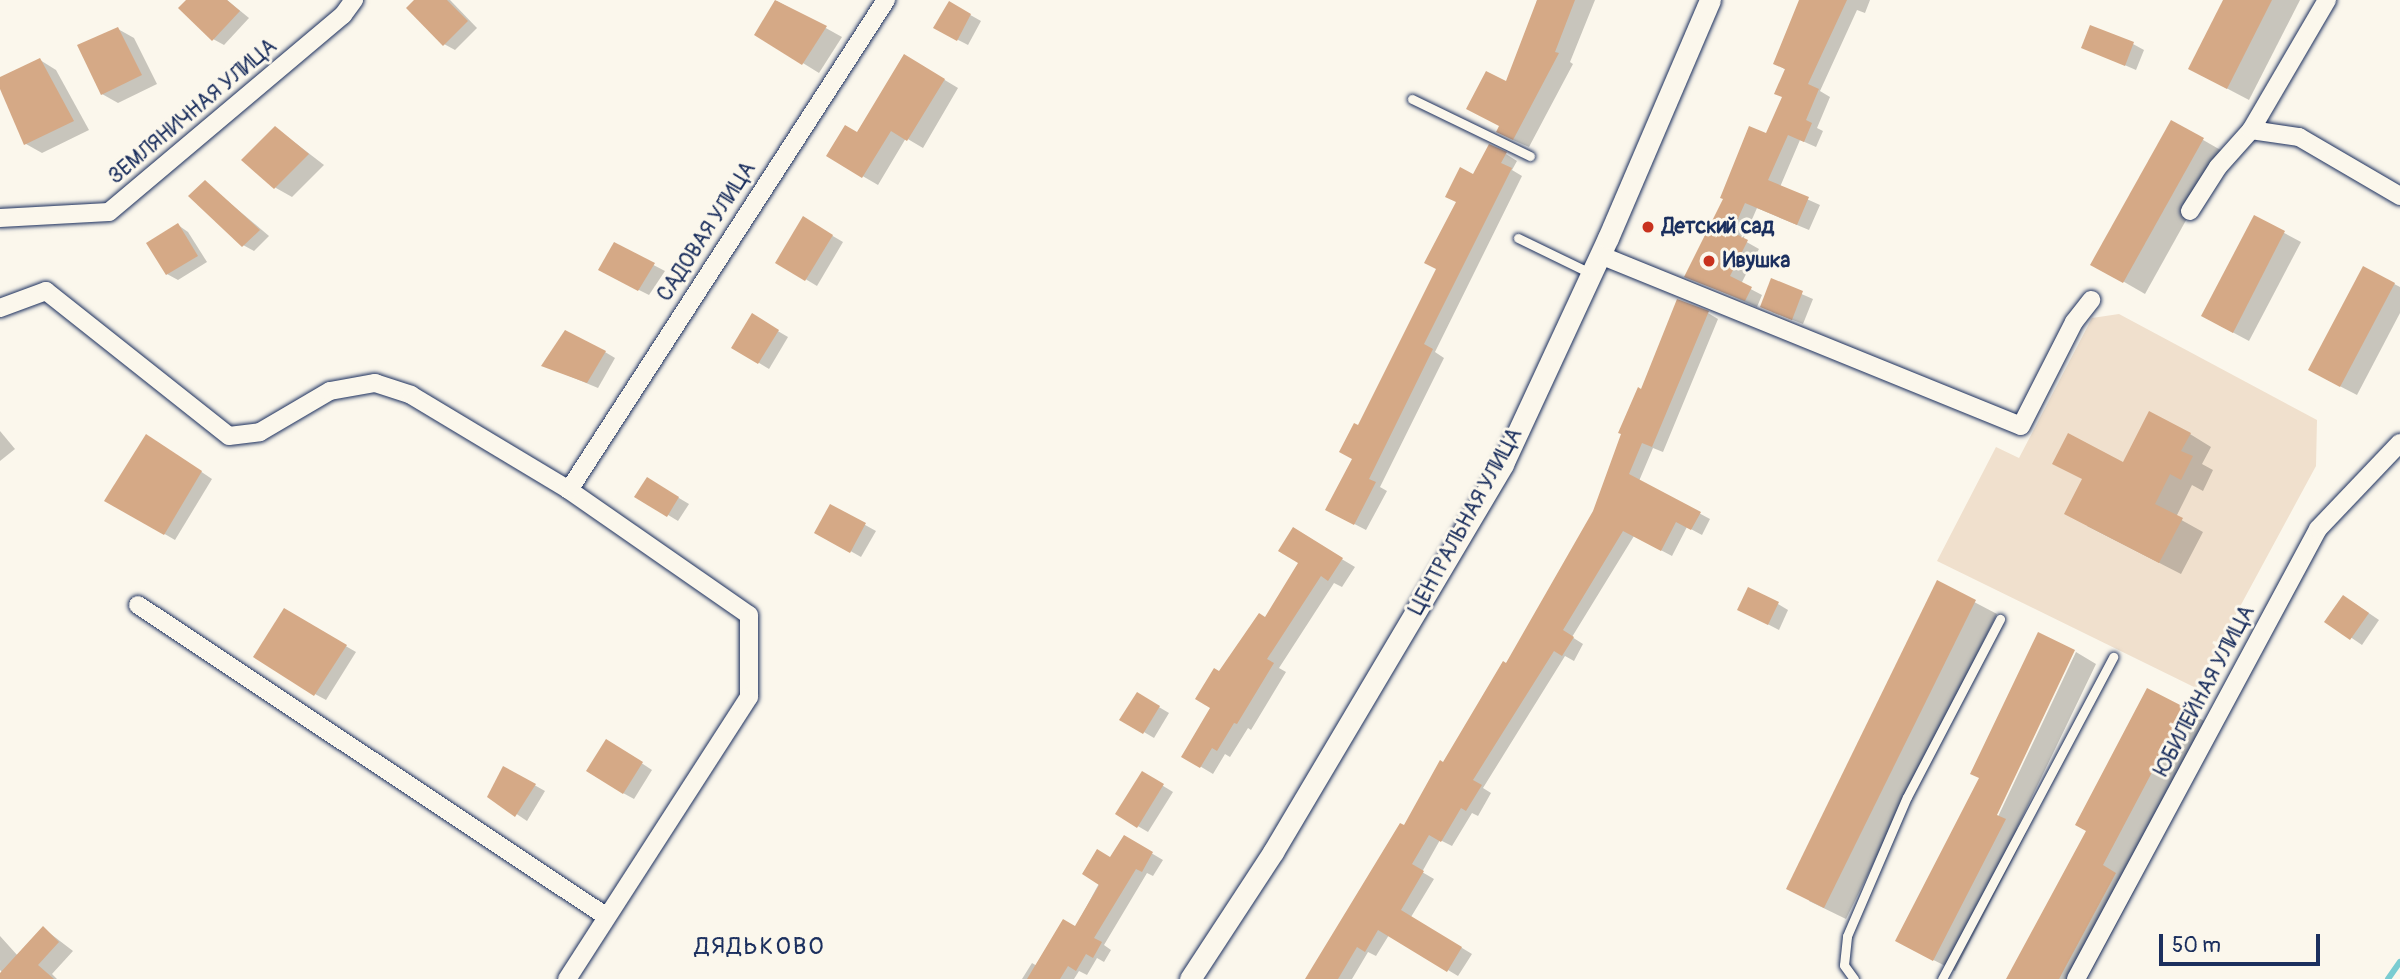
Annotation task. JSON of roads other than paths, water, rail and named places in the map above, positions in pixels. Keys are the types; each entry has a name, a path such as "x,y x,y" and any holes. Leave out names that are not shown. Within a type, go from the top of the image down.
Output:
{"street":[{"name":"ЗЕМЛЯНИЧНАЯ УЛИЦА","path":"0,217 109,212 343,15 354,0"},
{"name":"САДОВАЯ УЛИЦА","path":"569,490 886,0"},
{"name":"ЦЕНТРАЛЬНАЯ УЛИЦА","path":"1190,979 1273,852 1503,464 1596,264 1710,0"},
{"path":"2190,211 2218,167 2251,130 2327,0"},
{"path":"2251,130 2299,137 2400,196"},
{"path":"1596,264 2021,426 2074,322 2091,300"},
{"path":"0,308 46,291 229,436 260,432 330,391 375,383 411,395 569,490 749,615 749,697 567,979"},
{"name":"ЮБИЛЕЙНАЯ УЛИЦА","path":"2076,979 2318,529 2400,443"},
{"path":"138,605 607,917"}],"lane":[{"path":"1412,99 1531,156"},
{"path":"1518,238 1596,264"},
{"path":"1854,979 1844,965 1847,936 1907,797 2000,619"},
{"path":"1942,979 2113,657"}],"waterway":[{"path":"2388,979 2400,962"}],"place":[{"name":"Детский сад","path":"1648,227"},
{"name":"Ивушка","path":"1709,261"}],"district":[{"name":"ДЯДЬКОВО","path":"760,947"}]}
